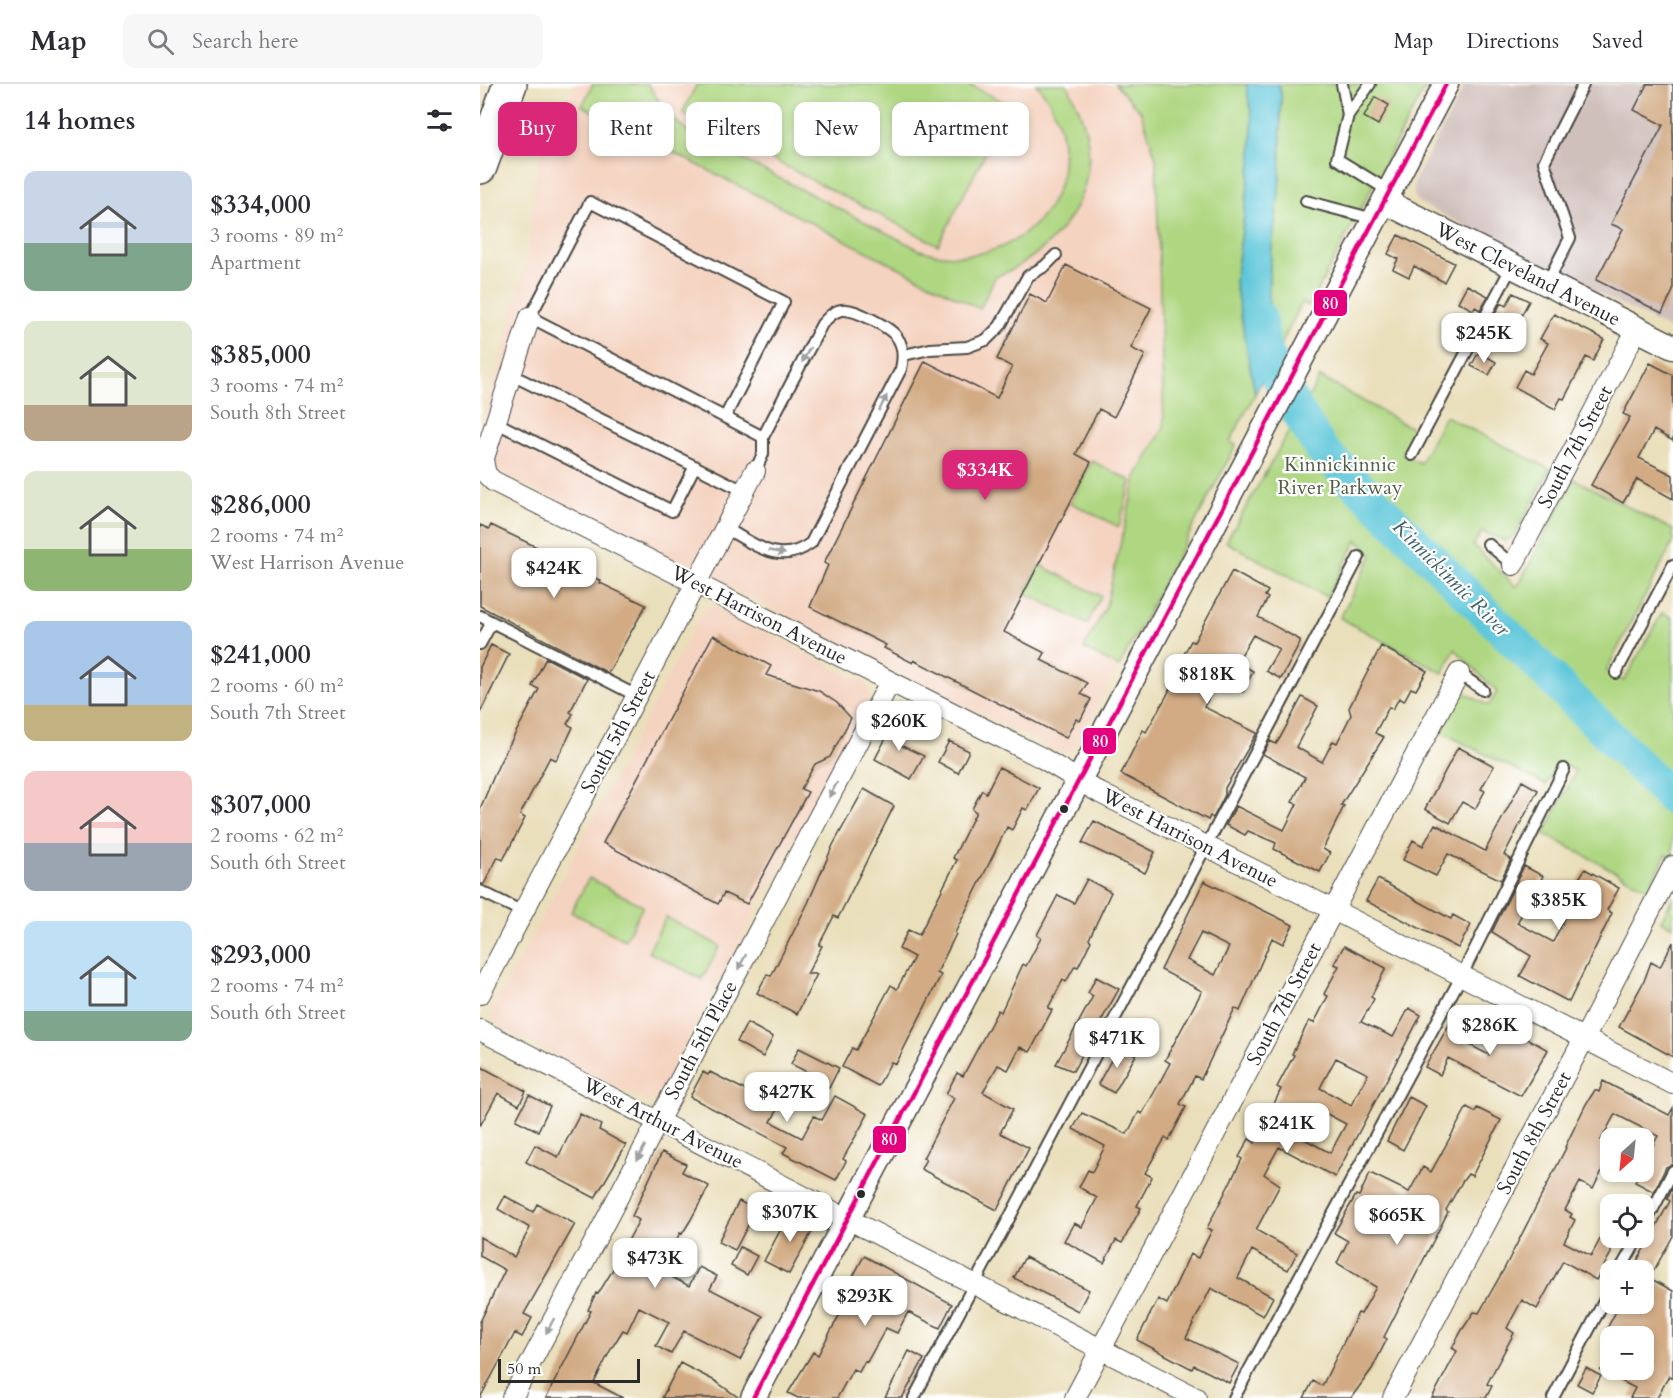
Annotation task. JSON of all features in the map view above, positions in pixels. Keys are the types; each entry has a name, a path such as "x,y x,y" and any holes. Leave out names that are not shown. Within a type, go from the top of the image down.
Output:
{"highway":[{"path":"480,167 510,84"}],"street":[{"path":"753,1398 1446,84"},
{"name":"West Cleveland Avenue","path":"1382,204 1548,283 1673,347"},
{"path":"495,422 530,317"},
{"name":"South 7th Street","path":"1513,565 1637,329"},
{"name":"West Harrison Avenue","path":"495,422 483,461 486,474 493,481 1042,758 1207,847 1585,1037 1673,1084"},
{"name":"South 5th Street","path":"480,994 755,471"},
{"name":"South 7th Street","path":"1075,1398 1459,673"},
{"name":"South 5th Place","path":"512,1398 890,682"},
{"name":"South 8th Street","path":"1393,1398 1673,866"},
{"name":"West Arthur Avenue","path":"480,1030 1196,1398"}],"lane":[{"path":"1342,84 1348,115"},
{"path":"1370,84 1348,115 1337,159 1382,204"},
{"path":"1548,283 1570,238 1544,162 1583,85"},
{"path":"1306,201 1382,204"},
{"path":"725,417 784,302 590,202 530,317 763,437"},
{"path":"904,355 930,349 967,347 986,340 1000,326 1028,276 1045,266 1056,255"},
{"path":"1412,455 1512,266"},
{"path":"725,528 777,554 800,551 811,543 901,369 904,355 900,341 893,331 856,312 841,310 831,314 822,324 763,437 763,454 755,471"},
{"path":"510,374 744,491"},
{"path":"495,422 672,512 695,466"},
{"path":"1488,544 1513,565"},
{"path":"914,1398 1359,557"},
{"path":"1616,673 1673,565"},
{"path":"480,616 637,696"},
{"path":"480,644 492,622"},
{"path":"1459,673 1483,690"},
{"path":"1234,1398 1462,975 1564,769"},
{"path":"480,891 523,912"},
{"path":"1654,1207 1673,1171"},
{"path":"1553,1398 1600,1309"}],"shaded area":[{"path":"576,84 1115,84 1141,112 1156,158 1164,427 1136,477 1106,606 1085,649 1119,667 1073,750 1062,753 1054,750 480,462 480,428 527,258 539,156 577,156 577,102 566,102"},
{"path":"1466,84 1673,84 1673,331 1420,203 1414,197 1414,182"},
{"path":"707,607 718,608 864,683 869,689 869,696 657,1099 646,1102 498,1026 492,1019 492,1012 701,613"}],"green space":[{"path":"593,84 648,84 659,102 589,102 589,110 582,106"},
{"path":"697,84 968,84 1004,102 892,102 892,156 984,156 938,245 765,156 782,156 782,102 688,102"},
{"path":"1036,84 1067,84 1086,132 1088,156 1086,179 1079,201 1068,221 1053,239 1036,254 995,277 980,309 674,153 674,120 686,130 686,156 736,156 920,250 949,256 977,254 1003,246 1026,232 1045,213 1057,190 1063,162 1061,132 1052,106"},
{"name":"Kinnickinnic River Parkway","path":"1115,84 1246,84 1248,88 1252,118 1252,156 1235,283 1255,394 1230,442 1236,445 1119,667 1084,649 1106,606 1136,477 1164,427 1156,158 1141,112"},
{"path":"1279,84 1427,84 1309,306 1302,303 1278,350 1269,310 1269,290 1271,251 1280,178 1281,93"},
{"name":"Kinnickinnic River Parkway","path":"1320,377 1415,430 1403,454 1420,463 1445,416 1550,469 1515,535 1506,541 1482,532 1473,545 1515,586 1518,586 1574,479 1673,530 1673,542 1606,671 1624,681 1662,613 1673,618 1673,858 1666,854 1648,889 1544,834 1576,771 1558,762 1546,785 1441,732 1463,692 1487,705 1497,692 1455,649 1443,673 1340,618 1372,555 1357,540 1327,597 1226,542"},
{"path":"1092,461 1131,481 1119,527 1071,503"},
{"path":"1040,565 1101,596 1087,624 1025,593"},
{"path":"589,878 643,906 625,940 571,912"},
{"path":"1673,897 1673,927 1661,921"},
{"path":"666,917 720,946 702,979 648,952"}],"water":[{"path":"1246,84 1279,84 1281,93 1280,178 1269,270 1269,310 1278,350 1255,394 1235,283 1252,156 1252,118"}],"building":[{"path":"1647,84 1673,84 1673,291 1662,313 1596,280 1623,229 1611,224 1663,125 1634,110"},
{"path":"1375,97 1389,105 1378,125 1364,117"},
{"path":"1398,235 1454,263 1444,282 1414,266 1409,277 1393,269 1398,259 1388,254"},
{"path":"1066,265 1151,308 1131,348 1145,355 1114,417 1099,409 1076,454 1091,462 1004,632 1045,653 1041,660 1087,683 1081,694 1091,699 1080,721 1076,719 1066,738 914,660 913,663 884,648 886,645 810,607 828,565 824,563 925,361 997,398 1012,367 997,359 1030,294 1047,303"},
{"path":"1467,285 1488,296 1480,310 1475,307 1473,310 1458,302"},
{"path":"1513,293 1529,301 1515,327 1494,316 1501,303 1506,306"},
{"path":"1554,314 1604,339 1593,361 1586,357 1564,399 1561,398 1555,409 1515,387 1524,370 1531,374 1548,343 1540,339"},
{"path":"1479,352 1496,362 1489,375 1471,366"},
{"path":"1650,363 1673,375 1673,441 1654,430 1639,458 1673,475 1673,499 1637,479 1623,503 1591,485 1630,417 1623,414"},
{"path":"480,525 489,529 491,525 646,605 608,673 480,606"},
{"path":"1232,571 1268,591 1265,596 1268,598 1258,617 1300,640 1300,643 1281,679 1266,671 1279,649 1253,635 1237,662 1253,671 1243,692 1219,679 1204,707 1257,733 1225,788 1225,795 1213,818 1210,816 1208,820 1121,774 1143,730 1146,732 1166,697 1185,658 1183,656 1191,641 1194,642"},
{"path":"713,635 771,666 766,675 819,691 837,703 851,718 830,757 815,764 801,789 808,792 747,904 724,893 718,904 603,843"},
{"path":"491,645 509,654 480,713 480,667"},
{"path":"1381,646 1427,671 1416,690 1411,688 1404,701 1399,698 1393,709 1389,707 1375,733 1384,737 1341,805 1344,806 1323,849 1330,853 1320,872 1274,849 1276,843 1248,831 1245,835 1226,825 1236,806 1284,830 1297,804 1292,802 1305,777 1263,754 1270,741 1276,744 1302,697 1318,706 1296,747 1322,762 1333,741 1337,743 1351,715 1349,708"},
{"path":"546,658 587,679 570,712 573,714 567,724 573,727 556,760 550,757 520,815 525,818 503,860 498,857 484,884 480,884 480,809 499,764 539,689 532,686"},
{"path":"896,719 911,725 900,745 924,756 911,779 875,759"},
{"path":"949,741 969,751 958,773 938,762"},
{"path":"1458,747 1494,766 1481,789 1485,791 1475,809 1462,802 1450,823 1425,809"},
{"path":"999,767 1039,788 1027,810 1023,808 1012,830 1007,827 937,973 941,975 896,1064 891,1062 878,1086 842,1067 852,1048 856,1050 891,985 897,989 914,957 899,949 908,930 919,935 957,860 953,858 976,812 972,809 982,790 986,793"},
{"path":"1522,781 1538,790 1504,855 1511,859 1501,880 1448,854 1436,876 1403,860 1413,840 1423,846 1435,824 1485,851"},
{"path":"864,789 894,806 838,918 834,916 819,945 822,946 807,974 817,974 797,1014 757,993 767,974 771,976 808,903 833,845"},
{"path":"1094,821 1155,852 1145,873 1082,843"},
{"path":"1524,866 1543,876 1517,923 1553,942 1568,912 1560,908 1585,869 1619,888 1607,910 1612,913 1569,1002 1520,976 1531,956 1492,932"},
{"path":"1087,879 1111,892 1089,939 1091,941 1078,967 1075,966 1066,982 1063,980 1048,1008 1052,1010 1030,1052 1020,1047 1008,1070 998,1065 983,1092 1013,1109 1000,1133 1029,1148 997,1210 921,1169 926,1159 923,1158 954,1098 946,1094 957,1073 963,1076 998,1010 1001,1012 1023,964 1026,966 1041,938 1037,935 1058,895 1074,903"},
{"path":"1378,879 1451,919 1453,915 1471,925 1458,948 1366,901"},
{"path":"1204,881 1293,925 1283,944 1272,938 1240,1011 1235,1008 1201,1079 1195,1076 1180,1104 1186,1107 1169,1140 1165,1138 1145,1173 1152,1177 1137,1206 1141,1208 1122,1243 1116,1240 1104,1263 1064,1241 1074,1223 1082,1227 1097,1198 1079,1187 1088,1170 1092,1172 1105,1146 1073,1129 1082,1113 1127,1134 1139,1112 1142,1114 1155,1091 1170,1063 1165,1060 1202,991 1161,970","holes":["1201,933 1229,947 1215,975 1187,960"]},
{"path":"1673,942 1673,1057 1619,1027 1644,981 1651,962 1660,967"},
{"path":"1344,946 1386,968 1371,997 1374,999 1361,1022 1393,1037 1409,1008 1421,1015 1335,1177 1279,1147 1264,1174 1280,1185 1256,1230 1297,1253 1288,1270 1252,1250 1238,1278 1273,1297 1263,1316 1211,1288 1186,1338 1239,1364 1229,1383 1194,1365 1192,1369 1137,1340 1158,1299 1167,1304 1190,1254 1198,1258 1212,1230 1207,1228 1242,1159 1239,1157 1249,1139 1255,1143 1281,1089 1277,1087 1294,1055 1292,1054 1309,1021 1314,1023 1328,996 1324,994 1339,966 1334,964","holes":["1336,1058 1368,1074 1351,1105 1320,1088","1312,1106 1346,1124 1330,1153 1297,1135"]},
{"path":"1096,977 1119,989 1073,1071 1056,1064 1093,996 1088,993"},
{"path":"1457,1011 1474,1020 1462,1041 1489,1055 1504,1026 1548,1050 1521,1096 1448,1058 1440,1075 1425,1067"},
{"path":"747,1023 773,1037 763,1057 737,1042"},
{"path":"1119,1046 1136,1055 1114,1093 1098,1084"},
{"path":"799,1048 839,1068 829,1088 811,1078 813,1075 791,1064"},
{"path":"480,1066 526,1091 519,1105 498,1093 480,1126"},
{"path":"703,1072 708,1075 710,1072 749,1092 751,1088 781,1102 771,1122 802,1138 814,1116 822,1120 835,1096 868,1114 843,1159 846,1161 836,1180 783,1153 787,1147 690,1097"},
{"path":"1603,1081 1669,1115 1673,1108 1673,1164 1666,1167 1654,1192 1635,1182 1654,1182 1654,1143 1658,1136 1654,1134 1654,1128 1642,1128 1615,1114 1607,1128 1600,1128 1600,1175 1593,1189 1580,1182 1565,1210 1572,1214 1570,1217 1575,1220 1564,1242 1591,1256 1600,1239 1600,1248 1611,1248 1607,1260 1600,1260 1600,1273 1596,1280 1563,1261 1537,1309 1522,1300 1507,1328 1514,1333 1487,1384 1492,1386 1486,1398 1432,1398 1457,1351 1452,1348 1474,1312 1479,1313 1566,1148 1586,1104 1595,1090 1599,1092"},
{"path":"529,1095 550,1106 538,1131 516,1120"},
{"path":"1409,1097 1426,1106 1403,1150 1387,1141"},
{"path":"1467,1107 1475,1112 1477,1108 1501,1120 1472,1176 1468,1174 1446,1210 1448,1212 1384,1337 1387,1339 1372,1369 1351,1398 1304,1398 1313,1381 1322,1386 1358,1313 1361,1314 1376,1287 1337,1263 1348,1241 1334,1233 1356,1195 1359,1196 1370,1173 1409,1192 1423,1167 1431,1172"},
{"path":"580,1114 601,1125 599,1130 626,1145 595,1198 526,1162 535,1145 558,1157"},
{"path":"662,1152 686,1164 682,1172 709,1186 682,1234 680,1233 662,1267 664,1268 662,1272 689,1286 699,1267 717,1276 710,1289 763,1316 740,1360 684,1331 671,1354 656,1346 669,1322 639,1307 627,1332 623,1330 611,1349 594,1383 623,1398 546,1398 591,1311 588,1310 596,1293 598,1294 611,1273 639,1220 632,1216"},
{"path":"1673,1187 1673,1236 1654,1270 1654,1260 1638,1260 1644,1248 1654,1248 1654,1230 1670,1201 1667,1199"},
{"path":"505,1196 533,1212 537,1204 575,1224 524,1314 532,1318 522,1337 515,1333 480,1398 480,1322 505,1270 480,1256 480,1237 514,1257 530,1228 498,1209"},
{"path":"739,1201 756,1210 735,1250 718,1242"},
{"path":"790,1212 815,1226 789,1274 764,1261"},
{"path":"740,1247 757,1256 747,1275 731,1266"},
{"path":"864,1256 952,1304 940,1328 908,1312 897,1333 886,1328 867,1362 865,1361 859,1372 853,1369 837,1398 798,1398 788,1393 813,1352 818,1355 844,1306 839,1303"},
{"path":"1025,1257 1089,1290 1078,1311 1014,1278"},
{"path":"1654,1281 1673,1291 1673,1378 1669,1376 1657,1398 1630,1398 1635,1388 1619,1380 1654,1380 1654,1326 1608,1326 1615,1314 1654,1314"},
{"path":"909,1351 924,1359 902,1398 885,1398"},
{"path":"680,1363 715,1381 739,1398 662,1398"},
{"path":"1586,1368 1600,1375 1592,1392 1577,1384"}],"waterway":[{"name":"Kinnickinnic River","path":"1260,318 1264,349 1293,404 1321,449 1673,799"}],"transit line":[{"name":"80","path":"753,1398 1446,84"}]}
